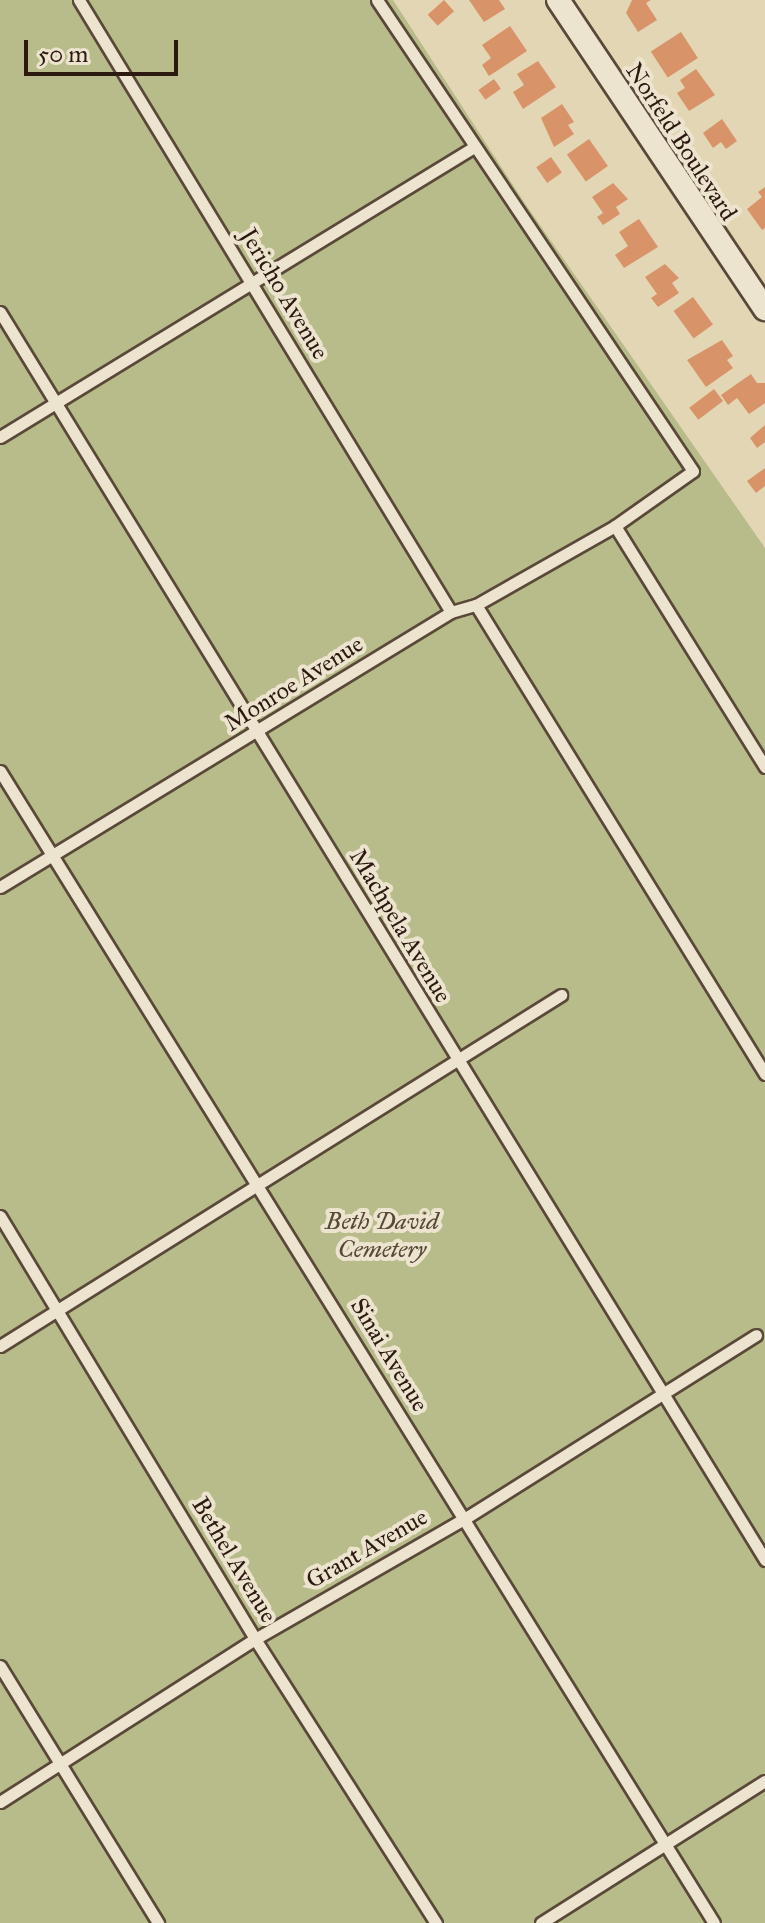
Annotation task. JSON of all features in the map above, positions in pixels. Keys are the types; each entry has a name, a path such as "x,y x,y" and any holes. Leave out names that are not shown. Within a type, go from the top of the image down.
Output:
{"street":[{"name":"Norfeld Boulevard","path":"558,0 761,296"}],"lane":[{"name":"Jericho Avenue","path":"79,0 451,612"},
{"path":"0,437 250,281 474,147 377,0"},
{"name":"Monroe Avenue","path":"0,887 451,612 476,605 615,526 693,471 474,147"},
{"name":"Machpela Avenue","path":"0,312 765,1560"},
{"path":"615,526 765,767"},
{"path":"476,605 765,1074"},
{"name":"Sinai Avenue","path":"0,771 714,1923"},
{"path":"0,1346 260,1187 561,995"},
{"name":"Bethel Avenue","path":"0,1216 255,1639 436,1923"},
{"name":"Grant Avenue","path":"0,1802 255,1639 464,1519 756,1335"},
{"path":"0,1666 158,1923"},
{"path":"541,1923 765,1781"}],"green space":[{"name":"Beth David Cemetery","path":"0,0 393,0 526,205 765,548 765,1923 0,1923"}],"building":[{"path":"444,0 454,11 438,26 428,15"},
{"path":"469,0 499,0 505,9 484,22"},
{"path":"632,0 651,0 646,3 657,20 638,32 626,13"},
{"path":"510,26 527,51 489,76 482,65 491,58 482,45"},
{"path":"681,32 698,58 668,78 651,52"},
{"path":"538,61 556,87 523,109 513,92 524,85 517,74"},
{"path":"696,69 715,95 689,111 677,93 685,88 680,80"},
{"path":"494,79 501,89 485,100 478,90"},
{"path":"562,104 574,122 568,125 574,134 554,147 541,118"},
{"path":"722,119 737,141 726,149 721,142 713,148 703,133"},
{"path":"589,139 608,166 586,182 567,154"},
{"path":"551,157 562,173 547,183 536,167"},
{"path":"613,183 628,199 616,207 620,214 603,225 597,217 603,213 592,197"},
{"path":"765,187 765,228 762,230 747,209 762,197 758,192"},
{"path":"639,219 658,247 624,268 615,255 628,246 619,232"},
{"path":"665,264 679,278 672,283 679,293 658,307 651,298 657,294 645,277"},
{"path":"693,297 713,325 694,339 674,311"},
{"path":"722,340 733,356 727,360 733,368 706,387 687,360"},
{"path":"751,374 757,383 765,383 765,403 749,414 737,398 728,405 721,395"},
{"path":"714,389 723,401 698,420 689,408"},
{"path":"765,425 765,442 757,448 750,438"},
{"path":"765,468 765,486 756,493 747,481"}]}
